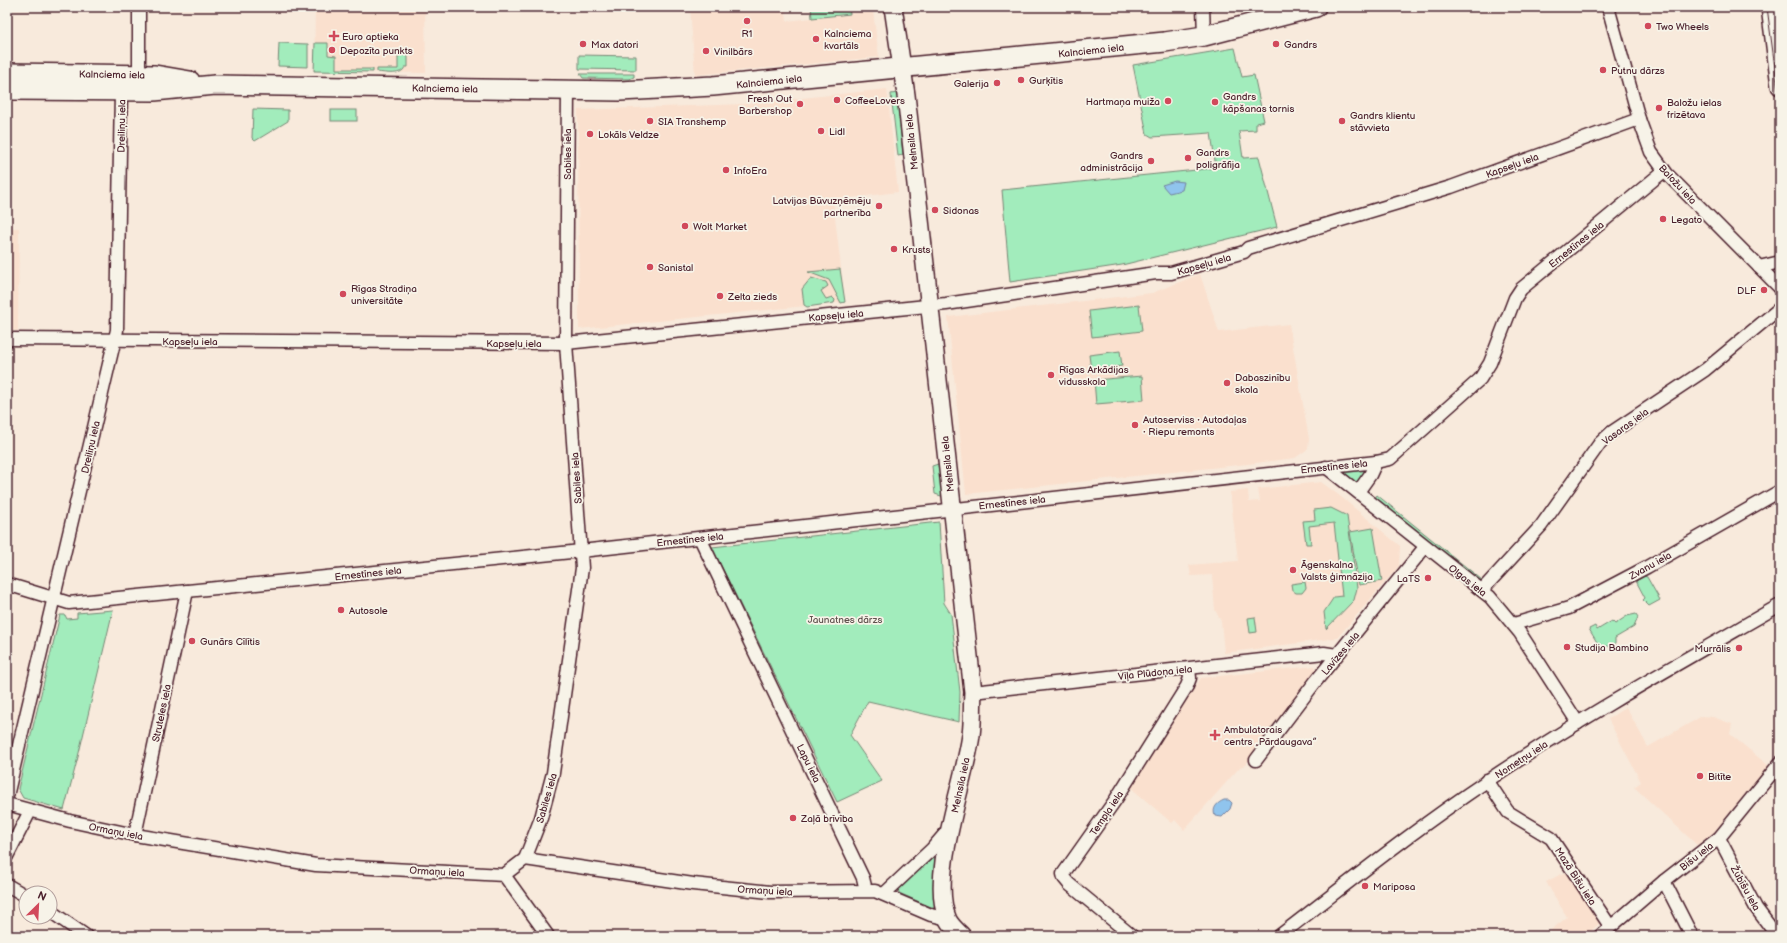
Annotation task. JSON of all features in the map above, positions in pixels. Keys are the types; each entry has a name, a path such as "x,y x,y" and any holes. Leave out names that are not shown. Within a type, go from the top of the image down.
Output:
{"main road":[{"name":"Kalnciema iela","path":"7,90 154,91 215,85 620,91 713,86 1061,53 1204,36 1316,7"},
{"name":"Kalnciema iela","path":"7,73 155,75 215,85"}],"street":[{"path":"139,7 139,75"},
{"name":"Melnsila iela","path":"893,7 902,68 930,305 973,692 971,735 951,827 943,882 944,906 948,919"},
{"path":"1203,7 1204,36"},
{"name":"Baložu iela","path":"1608,7 1639,119 1651,152 1664,172 1780,288"},
{"path":"1770,7 1780,86"},
{"name":"Sabiles iela","path":"525,859 541,818 553,773 582,568 566,343 568,90"},
{"name":"Dreiliņu iela","path":"7,796 117,330 121,91"},
{"name":"Kapseļu iela","path":"7,339 566,343 930,305 1156,273 1171,273 1244,252 1248,248 1451,187 1639,119"},
{"name":"Ernestīnes iela","path":"7,584 69,603 581,551 1376,462 1390,459 1480,379 1490,363 1515,298 1521,289 1664,172"},
{"path":"1759,267 1780,262"},
{"name":"Vasaras iela","path":"1482,590 1530,540 1600,443 1612,432 1721,358 1780,308"},
{"name":"Ernestīnes iela","path":"1358,492 1370,475 1376,462"},
{"name":"Olgas iela","path":"1326,467 1425,547 1482,590 1514,624 1578,723"},
{"name":"Zvanu iela","path":"1514,624 1569,608 1647,567 1780,491"},
{"name":"Lapu iela","path":"700,538 824,795 863,878 866,890"},
{"name":"Lavīzes iela","path":"1256,760 1337,655 1425,547"},
{"name":"Struteles iela","path":"135,835 187,591"},
{"name":"Nometņu iela","path":"1278,936 1429,821 1487,780 1647,681 1780,605"},
{"name":"Viļa Plūdoņa iela","path":"973,692 1324,653 1337,655"},
{"name":"Tempļa iela","path":"1132,936 1069,884 1064,878 1063,874 1116,799 1187,686 1190,678 1189,669"},
{"name":"Bišu iela","path":"1600,936 1664,881 1719,838 1780,763"},
{"name":"Mazā Bišu iela","path":"1487,780 1508,812 1551,838 1610,926"},
{"name":"Ormaņu iela","path":"7,804 70,822 135,835 316,864 504,875"},
{"path":"7,856 30,811"},
{"path":"884,894 932,849 951,827"},
{"name":"Žubīšu iela","path":"1719,838 1756,908 1777,936"},
{"path":"525,859 504,875 548,936"},
{"name":"Ormaņu iela","path":"525,859 700,884 770,892 866,890"},
{"path":"1664,881 1692,936"},
{"path":"7,885 18,891"},
{"path":"866,890 884,894 931,915 948,919 962,936"},
{"path":"58,917 86,936"}],"shaded area":[{"path":"315,7 425,7 426,73 314,71"},
{"path":"690,7 785,7 787,21 873,11 879,57 695,75"},
{"path":"887,89 898,192 833,200 845,302 579,329 578,110 745,104"},
{"path":"7,228 19,228 18,331 7,330"},
{"name":"Rīgas Arkādijas vidusskola","path":"1200,274 1219,332 1289,324 1309,439 1308,448 1305,451 1295,458 1248,464 966,494 948,317 1152,293"},
{"name":"Āgenskalna Valsts ģimnāzija","path":"1321,482 1400,546 1399,566 1337,638 1224,653 1221,621 1215,610 1212,575 1191,576 1189,565 1238,561 1230,492 1248,490 1249,502 1260,501 1258,489"},
{"name":"Ambulatorais centrs „Pārdaugava”","path":"1315,666 1316,671 1252,757 1245,765 1240,767 1184,830 1175,820 1172,823 1130,787 1150,753 1201,678"},
{"name":"Bitīte","path":"1626,707 1648,747 1702,716 1713,717 1732,724 1730,734 1769,766 1712,834 1697,845 1634,787 1641,782 1608,719"},
{"path":"1563,873 1568,873 1601,922 1585,936 1553,936 1551,930 1567,917 1546,882"}],"green space":[{"path":"811,7 849,7 850,14 812,18"},
{"path":"279,43 308,44 308,67 278,66"},
{"path":"315,43 328,43 328,55 336,56 336,69 373,69 373,72 314,71"},
{"path":"1235,48 1242,77 1254,75 1264,121 1256,123 1256,130 1239,131 1243,158 1259,157 1277,227 1122,265 1010,282 1002,190 1216,168 1211,133 1152,137 1147,134 1133,65"},
{"path":"402,53 405,53 408,57 408,67 405,67 401,72 397,73 377,72 377,69 398,69 398,57"},
{"path":"579,55 636,56 636,70 579,69"},
{"path":"580,74 634,74 634,77 629,79 583,78"},
{"path":"897,93 903,155 898,156 891,94"},
{"path":"253,109 288,110 288,121 255,141 252,138"},
{"path":"331,110 357,110 357,121 331,121"},
{"path":"840,269 845,302 841,303 829,280 808,272"},
{"path":"811,278 826,282 828,286 821,291 826,299 832,297 835,300 834,303 807,307 804,305 802,289"},
{"path":"1139,305 1142,331 1092,337 1089,311"},
{"path":"1120,351 1122,366 1091,370 1089,355"},
{"path":"1142,376 1144,400 1096,404 1094,380"},
{"path":"938,464 943,494 941,496 935,494 932,466"},
{"path":"1364,469 1365,472 1358,482 1354,482 1344,473 1346,471"},
{"path":"1377,495 1482,580 1477,580 1375,498"},
{"path":"1331,508 1347,516 1357,588 1354,600 1326,629 1324,612 1334,597 1342,596 1334,523 1309,526 1311,544 1306,544 1303,521 1315,520 1314,510"},
{"name":"Jaunatnes dārzs","path":"939,522 944,603 951,614 960,692 959,722 868,701 850,735 882,781 837,802 712,547"},
{"path":"1373,528 1382,581 1359,585 1350,532"},
{"path":"1644,576 1647,577 1660,600 1649,606 1643,600 1645,598 1636,581"},
{"path":"1305,582 1306,588 1302,593 1296,593 1292,590 1291,584"},
{"path":"113,610 64,810 23,798 18,789 60,615 65,615 67,619 77,618 77,613"},
{"path":"1636,614 1638,617 1634,627 1615,638 1615,648 1608,646 1601,649 1589,629 1595,626 1597,630 1612,621 1615,624 1627,616"},
{"path":"1255,617 1257,632 1250,633 1248,618"},
{"path":"935,857 937,861 936,907 931,907 899,893 898,888 910,876"}],"water":[{"path":"1175,181 1184,182 1182,190 1169,193 1162,185"},
{"path":"1224,800 1229,800 1232,803 1230,809 1222,817 1215,816 1214,811 1216,806"}],"tram line":[{"path":"1767,7 1780,106"}],"place":[{"name":"R1","path":"747,21"},
{"name":"Two Wheels","path":"1648,26"},
{"name":"Euro aptieka","path":"334,36"},
{"name":"Kalnciema kvartāls","path":"816,39"},
{"name":"Max datori","path":"583,44"},
{"name":"Gandrs","path":"1276,44"},
{"name":"Depozīta punkts","path":"332,50"},
{"name":"Vinilbārs","path":"706,51"},
{"name":"Putnu dārzs","path":"1603,70"},
{"name":"Gurķītis","path":"1021,80"},
{"name":"Galerija","path":"997,83"},
{"name":"CoffeeLovers","path":"837,100"},
{"name":"Hartmaņa muiža","path":"1168,101"},
{"name":"Gandrs kāpšanas tornis","path":"1215,102"},
{"name":"Fresh Out Barbershop","path":"800,104"},
{"name":"Baložu ielas frizētava","path":"1659,108"},
{"name":"SIA Transhemp","path":"650,121"},
{"name":"Gandrs klientu stāvvieta","path":"1342,121"},
{"name":"Lidl","path":"821,131"},
{"name":"Lokāls Veldze","path":"590,134"},
{"name":"Gandrs poligrāfija","path":"1188,158"},
{"name":"Gandrs administrācija","path":"1151,161"},
{"name":"InfoEra","path":"726,170"},
{"name":"Latvijas Būvuzņēmēju partnerība","path":"879,206"},
{"name":"Sidonas","path":"935,210"},
{"name":"Legato","path":"1663,219"},
{"name":"Wolt Market","path":"685,226"},
{"name":"Krusts","path":"894,249"},
{"name":"Sanistal","path":"650,267"},
{"name":"DLF","path":"1764,290"},
{"name":"Rīgas Stradiņa universitāte","path":"343,294"},
{"name":"Zelta zieds","path":"720,296"},
{"name":"Rīgas Arkādijas vidusskola","path":"1051,375"},
{"name":"Dabaszinību skola","path":"1227,383"},
{"name":"Autoserviss • Autodaļas • Riepu remonts","path":"1135,425"},
{"name":"Āgenskalna Valsts ģimnāzija","path":"1293,570"},
{"name":"LaTS","path":"1428,578"},
{"name":"Autosole","path":"341,610"},
{"name":"Gunārs Cīlītis","path":"192,641"},
{"name":"Studija Bambino","path":"1567,647"},
{"name":"Murrālis","path":"1739,648"},
{"name":"Ambulatorais centrs „Pārdaugava”","path":"1215,735"},
{"name":"Bitīte","path":"1700,776"},
{"name":"Zaļā brīvība","path":"793,818"},
{"name":"Mariposa","path":"1365,886"}]}
